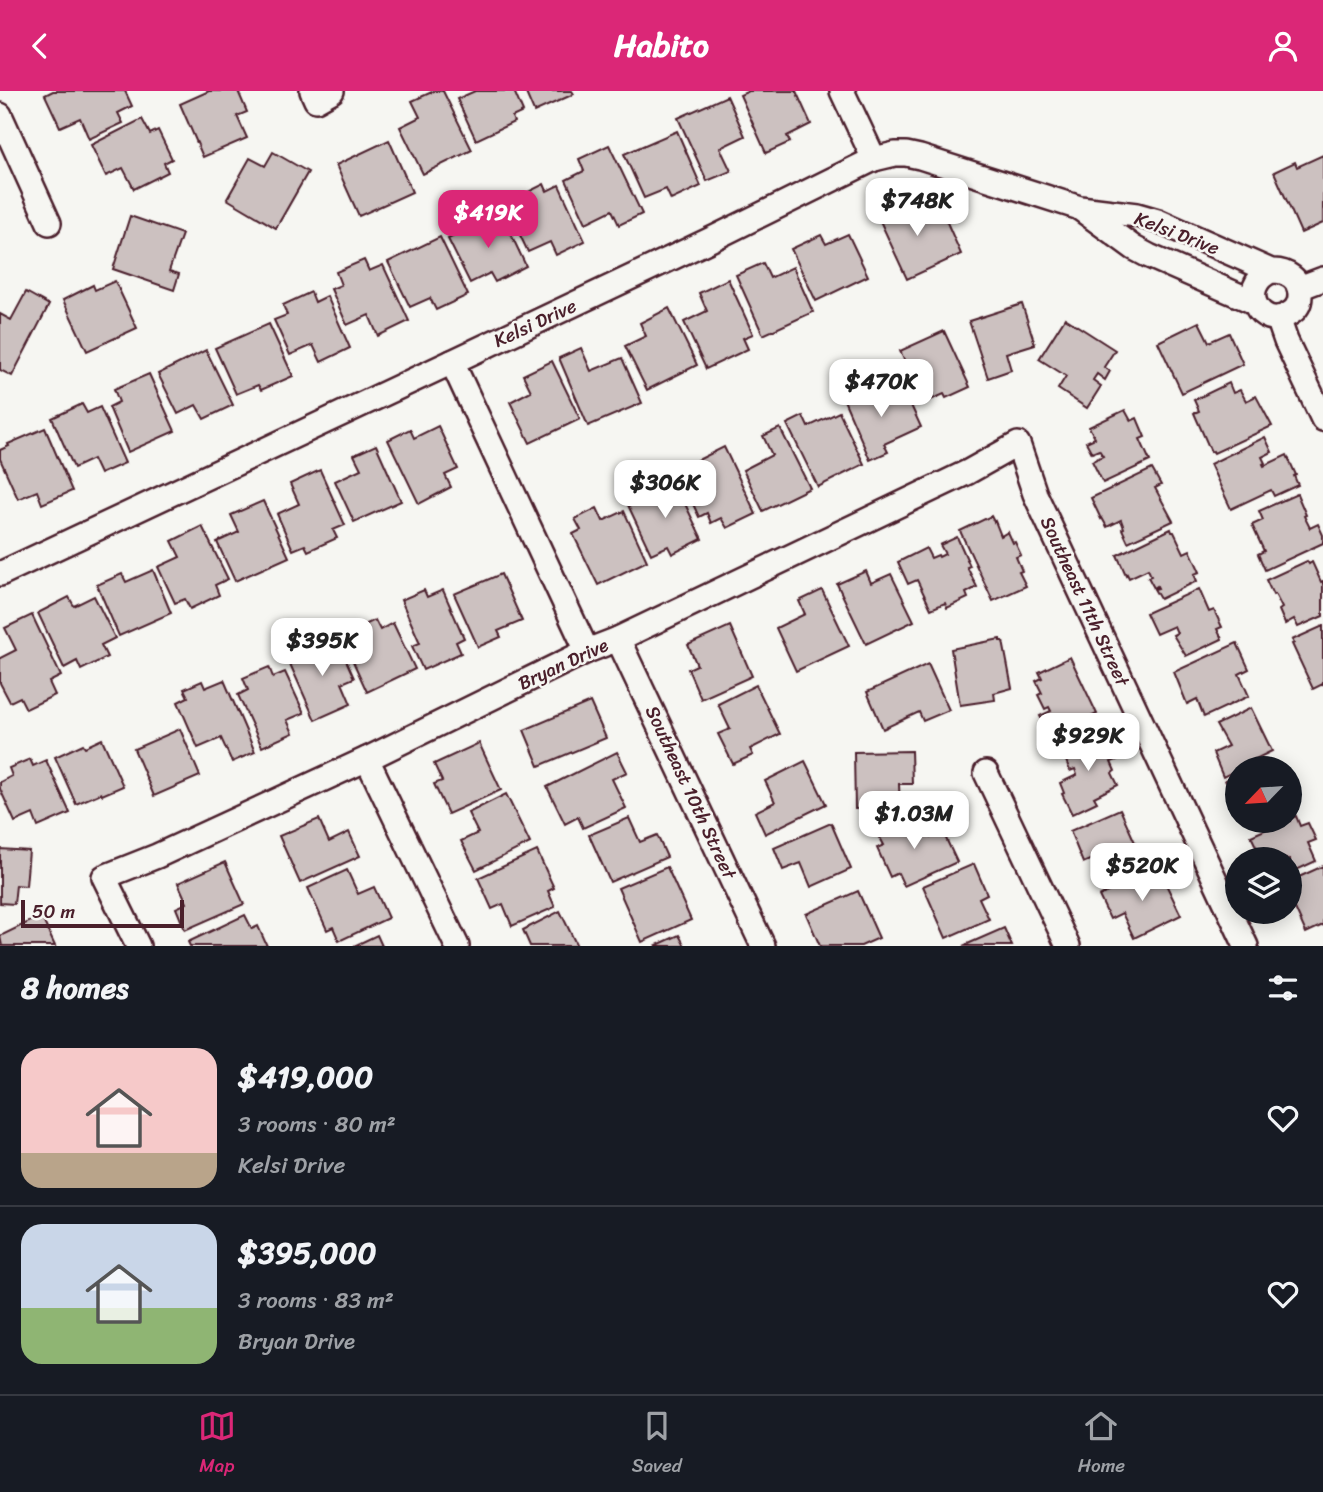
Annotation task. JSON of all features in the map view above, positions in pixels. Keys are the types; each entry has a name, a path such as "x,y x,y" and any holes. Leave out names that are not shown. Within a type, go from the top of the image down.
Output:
{"street":[{"path":"842,91 874,159"},
{"path":"0,115 49,223"},
{"name":"Kelsi Drive","path":"0,574 452,362 874,159 895,154 913,155 1080,208 1137,215 1158,221 1271,271"},
{"name":"Kelsi Drive","path":"1080,208 1149,256 1254,302"},
{"path":"1271,271 1289,274 1299,288 1300,300 1296,308 1286,316 1278,318 1265,315 1254,302 1254,287 1259,278 1271,271"},
{"path":"1299,288 1323,279"},
{"path":"1278,318 1323,419"},
{"path":"452,362 587,651"},
{"name":"Bryan Drive","path":"138,946 104,877 157,856 368,759 587,651 618,639 968,473 1018,444"},
{"name":"Southeast 11th Street","path":"1018,444 1035,494 1246,946"},
{"name":"Southeast 10th Street","path":"618,639 763,946"},
{"path":"368,759 457,946"},
{"path":"986,772 1068,946"}],"building":[{"path":"53,91 125,91 132,106 118,113 123,123 89,139 80,118 60,127 45,95"},
{"path":"209,91 238,91 247,112 237,116 247,138 203,157 180,104"},
{"path":"434,91 443,91 472,150 423,174 400,127 420,117 412,101"},
{"path":"475,91 514,91 523,112 512,117 514,122 476,140 457,99"},
{"path":"525,91 572,91 574,94 534,112"},
{"path":"749,91 796,91 811,124 787,136 790,142 766,153 740,95"},
{"path":"727,96 745,136 720,148 731,171 707,181 678,118"},
{"path":"142,119 150,134 158,130 172,159 164,163 168,172 134,189 123,168 106,176 91,145"},
{"path":"677,131 701,186 671,200 666,189 644,198 624,154"},
{"path":"389,140 412,192 359,216 336,165"},
{"path":"609,145 642,214 619,225 612,210 586,223 566,180 584,171 579,159"},
{"path":"273,152 308,172 276,228 227,199 250,158 265,166"},
{"path":"1323,155 1323,223 1301,233 1274,172 1295,162 1297,167"},
{"path":"544,184 547,191 559,185 585,241 556,255 550,242 528,252 508,210 521,204 518,197"},
{"path":"902,197 915,224 942,211 961,254 907,279 875,210"},
{"path":"501,213 526,266 495,282 490,273 470,283 448,239"},
{"path":"130,216 182,234 169,271 179,274 174,290 113,269"},
{"path":"848,234 868,276 816,301 791,249 821,235 826,244"},
{"path":"440,237 468,295 436,310 430,298 410,307 388,262"},
{"path":"364,260 369,271 383,265 409,321 378,336 369,315 347,325 331,289 341,285 336,272"},
{"path":"763,263 770,278 793,267 813,312 763,335 736,275"},
{"path":"728,279 753,334 743,338 748,349 706,369 684,322 707,311 699,293"},
{"path":"115,281 137,328 87,351 63,300 93,285 95,290"},
{"path":"26,292 49,305 12,376 0,370 0,314 11,320"},
{"path":"311,292 315,302 327,296 350,348 321,362 313,345 290,355 274,320 287,315 283,305"},
{"path":"1022,304 1035,344 1006,353 1011,370 988,378 969,321"},
{"path":"669,308 697,365 647,390 625,346 646,336 640,323"},
{"path":"1065,318 1115,350 1104,367 1110,371 1105,380 1097,374 1093,380 1101,386 1087,408 1058,389 1066,376 1039,359"},
{"path":"1199,322 1209,342 1229,333 1243,364 1182,393 1158,342"},
{"path":"269,324 293,376 261,390 258,385 236,394 215,348"},
{"path":"944,331 970,387 946,398 944,394 924,403 900,351"},
{"path":"581,348 591,371 622,358 642,403 588,426 559,358"},
{"path":"206,350 233,405 204,419 196,405 178,414 158,374"},
{"path":"552,361 580,419 530,443 510,402 531,391 523,375"},
{"path":"149,374 175,431 128,452 109,407 119,402 114,389"},
{"path":"1229,383 1233,393 1240,390 1246,401 1256,396 1272,426 1214,453 1211,452 1194,413 1199,411 1194,400"},
{"path":"879,385 885,398 904,390 921,427 884,444 888,452 870,460 844,400"},
{"path":"82,404 87,413 100,407 125,463 100,474 93,459 74,468 52,418"},
{"path":"1125,410 1131,421 1137,418 1145,437 1140,439 1150,461 1103,483 1092,461 1103,456 1099,450 1092,453 1086,442 1095,438 1089,427"},
{"path":"839,412 864,464 818,487 787,424 803,416 808,427"},
{"path":"438,426 458,469 445,475 451,487 419,504 388,440 410,429 414,438"},
{"path":"45,428 72,491 42,504 37,491 18,499 0,459 0,450"},
{"path":"780,428 810,488 763,511 743,470 772,455 763,436"},
{"path":"1265,437 1272,452 1262,457 1264,466 1287,455 1298,485 1274,496 1271,490 1231,509 1210,464"},
{"path":"376,445 401,501 354,522 335,481 361,469 354,455"},
{"path":"724,447 756,514 727,528 721,518 711,523 707,513 699,517 686,489 693,486 687,474 701,467 698,460"},
{"path":"1152,469 1161,485 1155,488 1173,521 1128,542 1121,520 1107,527 1091,498"},
{"path":"320,470 345,525 333,530 337,538 308,551 305,545 293,550 277,514 299,504 290,484"},
{"path":"674,481 702,539 672,554 668,546 651,554 627,503"},
{"path":"1297,494 1310,528 1318,524 1323,543 1265,570 1258,554 1264,551 1252,525 1263,520 1259,511"},
{"path":"263,501 289,557 235,581 217,542 239,532 231,515"},
{"path":"597,508 603,521 624,511 647,561 598,585 573,534 581,530 575,519"},
{"path":"991,516 1001,536 1008,532 1013,543 1015,542 1021,555 1016,557 1022,571 1019,572 1026,586 993,601 960,531"},
{"path":"202,526 228,579 215,585 219,595 190,609 185,599 175,603 158,567 180,557 172,541"},
{"path":"1171,529 1184,553 1190,550 1200,572 1194,574 1197,581 1160,599 1154,589 1158,588 1157,586 1154,588 1148,577 1151,576 1148,569 1129,578 1117,555"},
{"path":"957,537 977,587 966,593 968,598 947,608 945,603 931,609 917,580 908,584 898,562 926,548 931,558 938,555 939,557 945,554 940,545"},
{"path":"1307,561 1309,564 1312,562 1321,582 1323,581 1323,616 1298,627 1294,619 1285,624 1279,610 1282,608 1266,580"},
{"path":"153,570 171,613 119,636 97,585 122,574 126,582"},
{"path":"866,571 871,583 891,574 914,621 866,644 837,584"},
{"path":"501,574 522,621 498,631 501,637 478,647 454,594"},
{"path":"1199,589 1209,612 1214,610 1222,627 1217,629 1222,639 1186,656 1173,635 1177,633 1174,626 1156,634 1146,613"},
{"path":"424,590 427,597 443,590 464,638 456,642 461,653 423,670 412,646 420,643 401,600"},
{"path":"822,590 849,646 796,671 776,628 805,614 799,601"},
{"path":"94,596 115,638 101,645 107,657 81,670 77,661 64,668 38,613 69,597 74,606"},
{"path":"32,615 61,676 49,682 55,695 26,709 20,697 10,702 0,683 0,658 16,650 5,628"},
{"path":"375,620 380,630 393,623 415,669 367,692 346,646 361,639 356,629"},
{"path":"730,626 752,676 701,699 688,669 697,665 688,645"},
{"path":"1323,626 1323,684 1313,689 1292,640"},
{"path":"1000,639 1003,641 1012,688 994,693 995,700 960,705 951,649"},
{"path":"312,643 315,649 329,643 334,655 342,651 354,678 342,683 351,704 315,720 286,655"},
{"path":"1237,643 1249,669 1239,674 1249,696 1204,717 1197,699 1187,704 1174,672"},
{"path":"1070,657 1097,714 1080,722 1082,726 1052,740 1040,716 1051,711 1049,707 1045,709 1038,695 1042,693 1036,681 1042,678 1039,672"},
{"path":"928,664 949,710 923,721 919,712 883,729 867,692"},
{"path":"269,667 273,677 285,672 304,713 287,720 293,733 262,747 238,695 248,690 243,678"},
{"path":"224,680 255,752 232,762 221,738 198,748 178,702 188,697 184,689 202,681 205,688"},
{"path":"756,685 780,734 750,749 753,755 733,764 718,734 730,729 718,704"},
{"path":"590,702 606,738 539,766 524,730"},
{"path":"1251,708 1272,751 1262,756 1225,756 1223,777 1213,753 1228,746 1216,725"},
{"path":"180,729 200,776 154,796 134,749"},
{"path":"1093,735 1100,747 1108,743 1117,760 1111,762 1115,771 1112,773 1118,785 1094,797 1097,802 1072,814 1062,794 1064,793 1060,783 1077,775 1075,769 1070,771 1062,750"},
{"path":"102,739 123,786 76,804 55,757 83,744 85,747"},
{"path":"479,743 501,790 448,814 434,784 442,781 434,764"},
{"path":"911,751 912,784 899,784 900,808 855,809 854,752"},
{"path":"617,752 627,772 612,779 626,808 583,828 578,817 565,824 547,787"},
{"path":"30,759 33,766 46,760 70,813 38,827 33,814 15,822 0,789 0,782 12,776 9,768"},
{"path":"805,761 826,804 765,834 755,812 775,802 765,781"},
{"path":"506,794 530,843 476,870 461,841 478,833 468,813"},
{"path":"1120,809 1142,858 1100,877 1092,859 1083,863 1070,831"},
{"path":"921,814 931,837 943,832 957,862 904,886 898,873 890,877 877,848 884,845 878,834"},
{"path":"629,818 640,842 657,835 667,857 610,882 589,835"},
{"path":"319,819 329,842 349,832 360,856 300,883 279,836"},
{"path":"831,823 851,869 811,887 801,863 783,870 774,848"},
{"path":"1308,823 1316,840 1308,843 1316,861 1302,867 1302,847 1256,847 1251,836 1258,833 1302,833 1302,825"},
{"path":"0,849 29,851 26,886 16,885 14,904 0,903"},
{"path":"537,851 554,888 548,891 555,907 512,926 503,904 492,909 478,878"},
{"path":"225,862 244,904 185,930 176,908 187,903 178,883"},
{"path":"974,864 987,894 979,898 989,919 946,938 923,886"},
{"path":"1323,866 1323,925 1306,933 1302,924 1302,876"},
{"path":"667,867 691,920 642,942 618,888"},
{"path":"1158,868 1181,915 1134,938 1122,913 1110,919 1099,896"},
{"path":"347,870 358,894 374,887 388,918 339,941 333,927 327,930 308,888"},
{"path":"858,891 879,938 861,946 820,946 806,914"},
{"path":"560,911 577,946 530,946 523,930"},
{"path":"245,915 252,929 258,926 267,946 190,946 188,942"},
{"path":"41,916 55,946 2,946 0,936"},
{"path":"1004,928 1012,946 963,946"},
{"path":"377,935 382,946 354,946"},
{"path":"679,935 685,946 655,946"}]}
